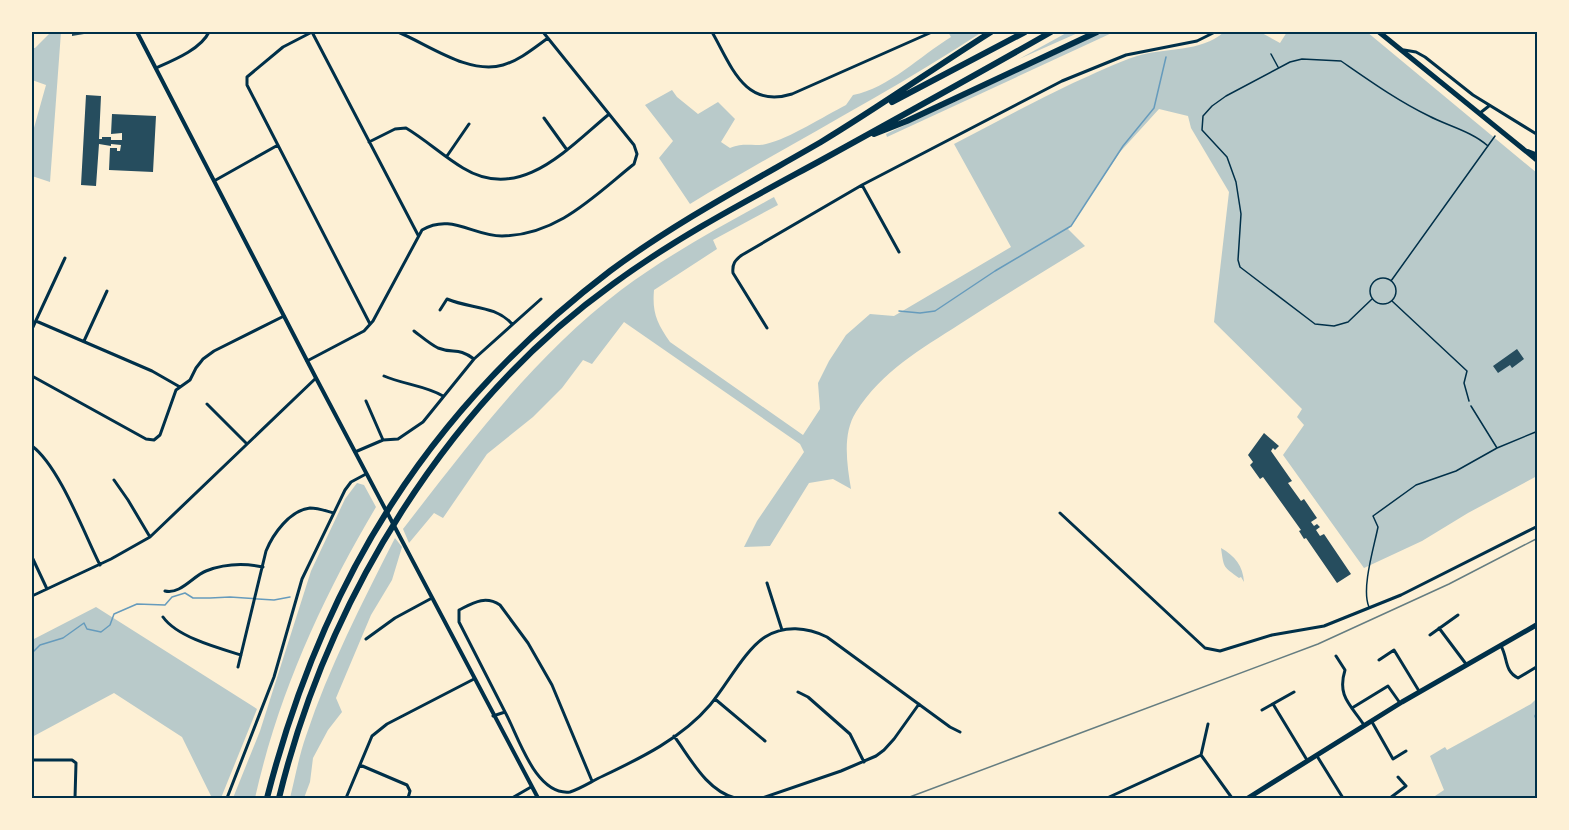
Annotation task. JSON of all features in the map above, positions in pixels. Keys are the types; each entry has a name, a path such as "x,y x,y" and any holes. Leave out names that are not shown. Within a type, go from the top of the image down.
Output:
{"highway":[{"path":"267,798 301,685 339,596 374,531 397,495 421,460 472,397 526,342 612,270 673,229 862,117 991,32"},
{"path":"862,117 1025,32"},
{"path":"279,798 298,728 319,669 354,594 382,543 446,449 493,393 531,353 612,284 677,242 1051,32"},
{"path":"854,142 907,121 1097,32"}],"main road":[{"path":"1379,32 1538,161"},
{"path":"1248,798 1419,691 1538,624"}],"street":[{"path":"137,32 366,474 538,798"},
{"path":"156,68 182,55 206,38 209,32"},
{"path":"370,324 247,85 247,77 283,47 312,32 418,235"},
{"path":"398,32 478,67 494,67 510,62 548,38"},
{"path":"307,361 364,331 384,301 418,235 425,228 447,222 480,233 500,236 523,234 544,228 566,219 634,164 637,157 636,150 543,32"},
{"path":"712,32 744,86 753,93 771,98 792,94 932,32"},
{"path":"766,328 733,273 732,265 736,260 862,185 1062,81 1101,64 1152,49 1197,41 1215,32"},
{"path":"1402,50 1416,52 1425,57 1489,106 1538,135"},
{"path":"1479,113 1489,106"},
{"path":"369,142 395,129 406,128 463,168 480,177 516,178 533,174 567,150 608,115"},
{"path":"544,118 567,150"},
{"path":"447,156 469,124"},
{"path":"214,181 278,145"},
{"path":"1522,148 1538,155"},
{"path":"862,185 899,252"},
{"path":"32,329 65,258"},
{"path":"84,342 107,291"},
{"path":"355,452 383,441 398,439 423,422 474,359 541,299"},
{"path":"440,310 447,300 502,314 512,324"},
{"path":"32,376 150,440 160,435 173,395 190,380 196,368 214,351 284,316"},
{"path":"36,321 152,371 180,387"},
{"path":"414,331 437,347 447,351 460,350 474,359"},
{"path":"384,376 404,384 431,390 443,396"},
{"path":"32,596 100,565 150,537 316,378"},
{"path":"366,401 383,441"},
{"path":"207,404 247,444"},
{"path":"32,446 42,454 53,469 100,565"},
{"path":"227,798 267,696 302,579 345,490 351,482 366,474"},
{"path":"114,480 150,537"},
{"path":"238,667 266,550 274,535 297,513 313,508 333,513"},
{"path":"1060,513 1196,641 1213,651 1230,649 1272,635 1324,626 1401,595 1538,526"},
{"path":"32,557 48,589"},
{"path":"165,591 176,591 202,573 220,566 263,567"},
{"path":"767,583 782,630"},
{"path":"366,639 395,618 432,598"},
{"path":"592,781 561,705 537,657 500,605 483,599 459,610 459,622 528,760 550,786 566,792 592,781 651,753 674,736 708,708 756,645 782,630 808,630 827,637 960,732"},
{"path":"1430,635 1458,615"},
{"path":"162,617 184,634 241,656"},
{"path":"1439,628 1466,664"},
{"path":"1500,644 1505,654 1508,671 1518,678 1538,666"},
{"path":"1379,660 1394,650 1419,691"},
{"path":"1336,656 1345,670 1341,683 1342,692 1364,725"},
{"path":"346,798 372,736 380,728 474,679"},
{"path":"1352,708 1388,686 1400,703"},
{"path":"798,692 808,697 850,734 864,762"},
{"path":"1262,710 1294,692"},
{"path":"715,699 765,741"},
{"path":"762,798 864,762 884,750 919,704"},
{"path":"1273,704 1307,760"},
{"path":"493,716 505,712"},
{"path":"1371,721 1393,759 1406,751"},
{"path":"1208,724 1201,754 1232,798"},
{"path":"674,736 712,787 724,797 735,798"},
{"path":"1107,798 1201,754"},
{"path":"1316,755 1343,798"},
{"path":"32,760 72,760 76,763 75,798"},
{"path":"360,765 407,785 410,791 408,798"},
{"path":"1390,798 1406,786 1398,777"},
{"path":"512,798 531,787"}],"lane":[{"path":"1471,406 1497,448"},
{"path":"1370,608 1366,599 1378,527 1373,516 1416,485 1456,471 1497,448 1538,431"}],"path":[{"path":"1271,54 1279,68"},
{"path":"1372,299 1348,322 1334,326 1315,324 1238,264 1241,214 1236,182 1227,157 1202,130 1205,112 1226,96 1279,68 1302,59 1341,62 1400,101 1431,118 1480,138 1488,146"},
{"path":"1391,281 1500,130"},
{"path":"1383,278 1391,281 1396,291 1392,301 1383,304 1372,299 1370,287 1375,280 1383,278"},
{"path":"1392,301 1467,371 1464,382 1471,406"}],"shaded area":[{"path":"51,32 61,32 50,182 32,176 32,135 46,85 32,80 32,48 35,48"},
{"path":"948,32 982,32 910,77 690,204 659,158 673,141 645,105 672,90 698,114 718,102 735,119 721,142 730,148 740,145 766,144 796,132 846,105 853,95 892,79 951,37"},
{"path":"1068,32 1080,32 1019,59"},
{"path":"1103,32 1114,32 887,137 886,134"},
{"path":"1224,32 1260,32 1280,43 1287,32 1367,32 1537,173 1537,476 1422,541 1364,568 1283,455 1304,425 1297,417 1302,409 1214,322 1229,192 1191,128 1188,116 1159,109 1120,152 1068,229 1085,246 931,343 903,362 878,384 856,412 849,430 847,449 851,489 833,479 809,483 770,546 744,547 757,521 804,452 800,444 624,322 592,364 583,360 562,388 533,417 487,454 443,518 434,513 409,543 403,529 504,402 560,343 621,290 658,264 774,197 778,205 713,240 717,249 654,290 654,305 659,323 670,342 803,435 820,409 818,383 846,335 870,314 894,316 1011,247 954,144 1113,65 1148,53 1194,46 1215,39"},
{"path":"357,483 364,485 376,507 338,576 304,648 276,722 255,798 233,798 260,731 311,571 345,499"},
{"path":"395,538 402,547 392,580 371,615 336,698 342,712 328,730 313,758 310,782 304,798 290,798 299,759 325,685 358,611"},
{"path":"1221,548 1237,562 1244,582 1241,577 1239,578 1225,566"},
{"path":"96,607 257,709 221,798 212,798 182,737 114,693 32,737 32,640"},
{"path":"1537,698 1537,798 1432,798 1444,790 1430,756 1445,747 1447,750 1531,704"}],"building":[{"path":"72,32 90,32 90,33 72,36"},
{"path":"86,95 101,96 99,139 111,137 111,140 122,140 122,133 111,134 112,114 156,116 153,172 109,170 110,148 117,148 117,151 120,151 121,145 99,144 96,186 81,185"},
{"path":"1517,349 1524,359 1512,368 1510,365 1498,373 1493,366"},
{"path":"1264,433 1279,446 1271,451 1292,481 1288,483 1301,501 1304,499 1317,518 1311,522 1314,526 1317,524 1320,527 1316,530 1320,536 1324,534 1351,574 1337,583 1306,538 1304,539 1299,531 1301,530 1263,477 1260,479 1250,465 1253,462 1248,455"}],"waterway":[{"path":"899,311 920,313 935,311 995,271 1071,226 1123,146 1154,108 1166,57"},
{"path":"32,653 40,645 63,638 84,623 87,629 101,632 110,625 114,614 137,604 165,605 172,597 185,593 193,598 230,597 274,600 290,597"},
{"path":"1538,709 1535,716 1538,725"}],"railway":[{"path":"907,798 1318,644 1449,584 1538,538"}]}
